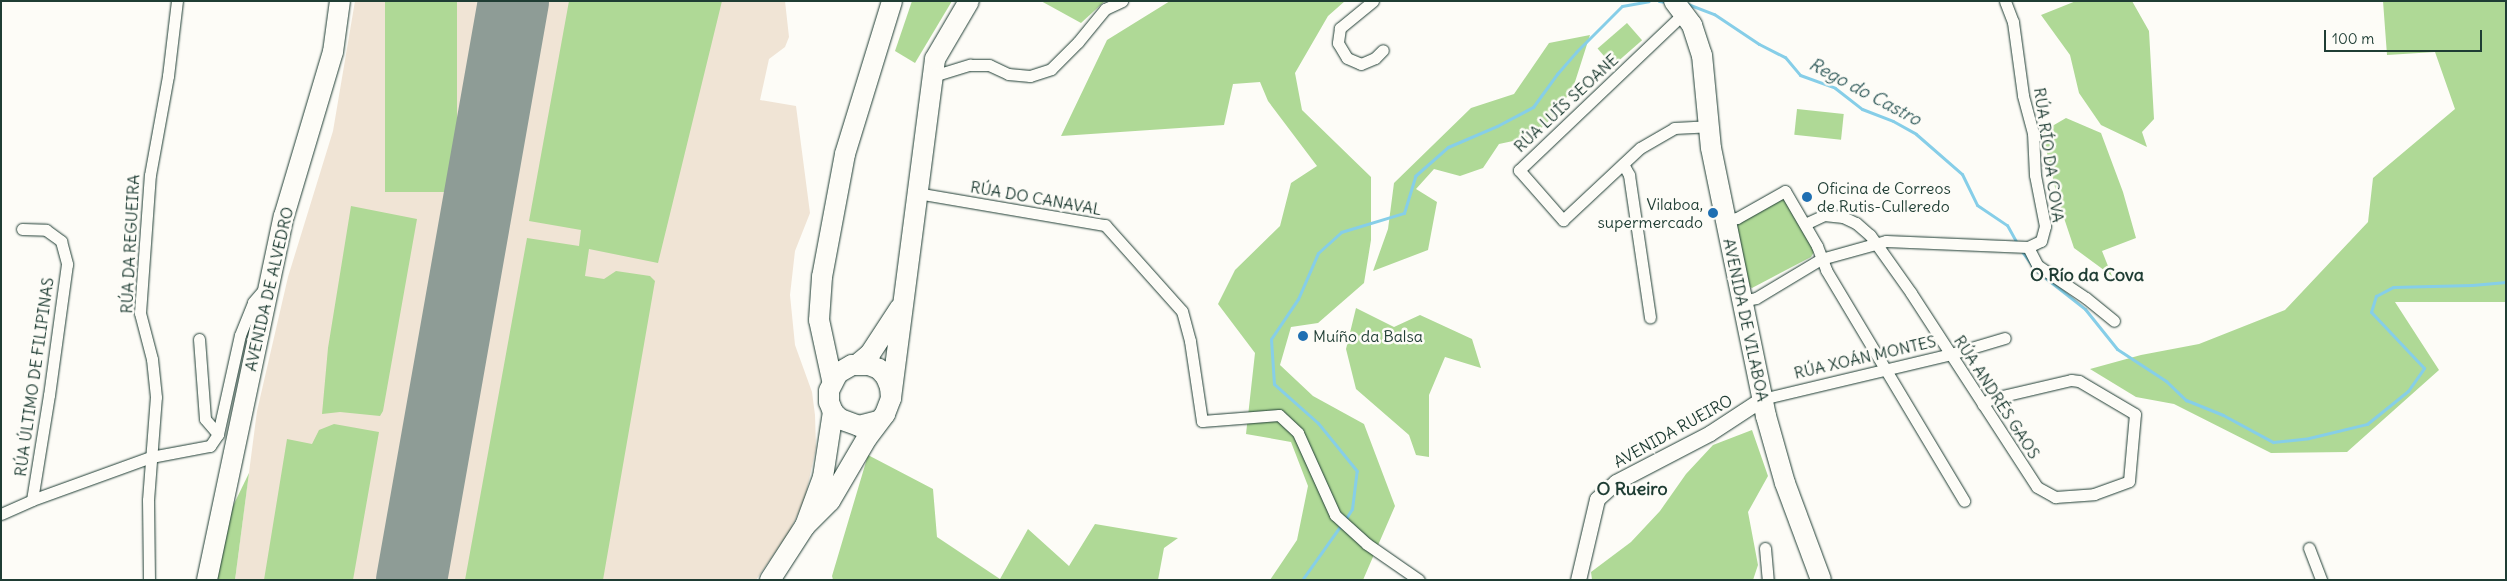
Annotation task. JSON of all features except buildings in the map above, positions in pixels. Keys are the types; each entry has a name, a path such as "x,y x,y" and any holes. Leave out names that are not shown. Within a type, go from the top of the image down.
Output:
{"highway":[{"name":"AVENIDA DE ALVEDRO","path":"206,580 249,337 269,283 284,216 333,52 340,1"},
{"path":"845,370 829,337 822,278 845,154 892,1"},
{"path":"770,580 805,526 830,501 889,406 936,59 969,1"},
{"name":"AVENIDA DE VILABOA","path":"1680,8 1696,35 1702,54 1708,126 1741,301 1762,399 1785,483 1821,580"},
{"path":"805,526 823,477 833,412 829,402 829,391 845,370 870,354 903,302"},
{"path":"845,370 869,365 878,369 886,377 890,387 891,398"},
{"path":"833,412 849,424 864,426 878,421"}],"street":[{"name":"RÚA DA REGUEIRA","path":"149,580 148,500 156,397 152,359 140,314 150,175 168,76 177,1"},
{"path":"933,76 970,65 989,65 1008,74 1030,76 1051,69 1078,42 1105,8 1122,1"},
{"path":"1373,1 1340,28 1338,43 1347,58 1361,64 1375,58 1383,50"},
{"name":"RÚA RÍO DA COVA","path":"2005,1 2013,22 2023,95 2032,133 2035,175 2045,226 2041,242 2028,246"},
{"name":"RÚA LUÍS SEOANE","path":"1623,164 1564,220 1518,170 1680,8"},
{"path":"1650,317 1629,175 1623,164 1640,148 1674,128 1708,126"},
{"path":"1726,220 1737,218 1785,191 1804,224 1826,270 1964,501"},
{"name":"RÚA DO CANAVAL","path":"917,193 1104,225 1182,311 1190,341 1202,420 1279,415 1298,433 1335,516 1367,544 1418,580"},
{"name":"RÚA ANDRÉS GAOS","path":"1804,224 1824,215 1843,217 1856,223 1876,244 1951,354 2036,487 2055,497 2094,494 2129,481 2135,414 2079,381 2071,380 1990,399 1983,404"},
{"name":"RÚA ÚLTIMO DE FILIPINAS","path":"22,229 46,230 61,241 66,264 62,306 32,500"},
{"path":"1741,301 1756,298 1822,259 1886,242 2028,246 2037,265 2086,298 2114,321"},
{"path":"1,514 32,500 151,457 210,446 218,434 249,337"},
{"name":"RÚA XOÁN MONTES","path":"1762,399 1951,354 2005,338"},
{"path":"199,339 205,419 218,434"},
{"name":"AVENIDA RUEIRO","path":"1578,580 1597,499 1616,482 1710,433 1762,399"},
{"path":"1765,548 1768,580"},
{"path":"2309,548 2321,580"}],"shaded area":[{"path":"355,1 785,1 789,37 785,47 769,59 760,100 796,106 810,213 795,251 790,295 795,345 812,392 816,448 805,498 790,531 756,580 235,580 257,411 288,277 333,131"}],"green space":[{"path":"385,1 457,1 457,192 385,192"},
{"path":"569,1 722,1 658,263 589,249 585,276 604,279 616,271 650,276 655,281 603,580 465,580 527,238 579,246 581,230 529,221"},
{"path":"912,1 952,1 915,63 895,51"},
{"path":"1041,1 1105,1 1081,23"},
{"path":"1170,1 1345,1 1328,16 1295,73 1302,110 1371,177 1371,240 1364,283 1318,323 1291,327 1280,365 1313,396 1364,424 1395,506 1363,580 1270,580 1297,540 1308,486 1291,442 1246,434 1255,353 1218,304 1235,270 1280,226 1291,183 1317,166 1268,101 1260,82 1233,84 1224,125 1061,136 1107,40"},
{"path":"2076,1 2132,1 2149,31 2154,119 2142,132 2147,147 2101,125 2079,93 2070,55 2041,15"},
{"path":"2383,1 2506,1 2506,302 2395,302 2439,370 2347,452 2271,453 2174,404 2136,397 2090,369 2141,355 2199,344 2285,310 2368,222 2373,178 2455,109 2435,52 2387,55"},
{"path":"1627,23 1642,40 1613,66 1598,49"},
{"path":"1590,35 1574,85 1557,113 1532,137 1499,144 1483,168 1460,176 1434,169 1416,189 1437,202 1428,250 1373,271 1388,229 1394,183 1471,108 1514,94 1549,43"},
{"path":"1797,109 1844,114 1841,140 1794,135"},
{"path":"2066,118 2101,133 2123,192 2136,238 2102,251 2112,276 2074,248 2058,200 2042,132"},
{"path":"1782,199 1786,199 1813,246 1814,252 1811,257 1752,288 1744,283 1737,226 1739,221"},
{"path":"351,206 417,219 383,411 380,416 340,412 322,414 328,348"},
{"path":"1356,308 1394,327 1420,315 1472,339 1481,368 1445,357 1429,395 1429,457 1416,455 1409,435 1356,389 1346,349"},
{"path":"334,424 379,432 353,580 264,580 287,439 312,444 319,430"},
{"path":"1752,430 1768,476 1748,512 1758,565 1753,580 1592,580 1591,572 1631,542 1660,511 1686,474 1713,445"},
{"path":"868,455 933,489 937,537 1000,579 1028,529 1069,566 1095,524 1178,538 1164,548 1158,580 833,580 832,576"},
{"path":"249,473 235,580 214,580 232,508"}],"waterway":[{"path":"1345,520 1352,509 1357,471 1318,423 1274,384 1271,339 1298,299 1318,253 1341,232 1404,213 1415,176 1448,147 1497,126 1533,107 1576,52 1622,6 1649,1"},
{"name":"Rego do Castro","path":"1659,1 1666,2"},
{"name":"Rego do Castro","path":"1685,3 1714,14 1759,44 1785,57 1800,75 1835,88 1862,109 1893,121 1916,134 1962,174 1977,205 2007,225 2017,243"},
{"name":"Rego do Castro","path":"2021,250 2032,265"},
{"name":"Rego do Castro","path":"2038,272 2085,309 2117,349 2166,381 2186,400 2223,415 2273,442 2309,438 2367,424 2408,391 2424,368 2371,312 2376,296 2393,287 2506,282"},
{"path":"1302,580 1341,525"}],"runway":[{"path":"411,580 513,1"}],"place":[{"name":"Oficina de Correos de Rutis-Culleredo","path":"1807,197"},
{"name":"Vilaboa, supermercado","path":"1713,213"},
{"name":"Muíño da Balsa","path":"1303,336"}],"district":[{"name":"O Río da Cova","path":"2087,275"},
{"name":"O Rueiro","path":"1632,489"}]}
